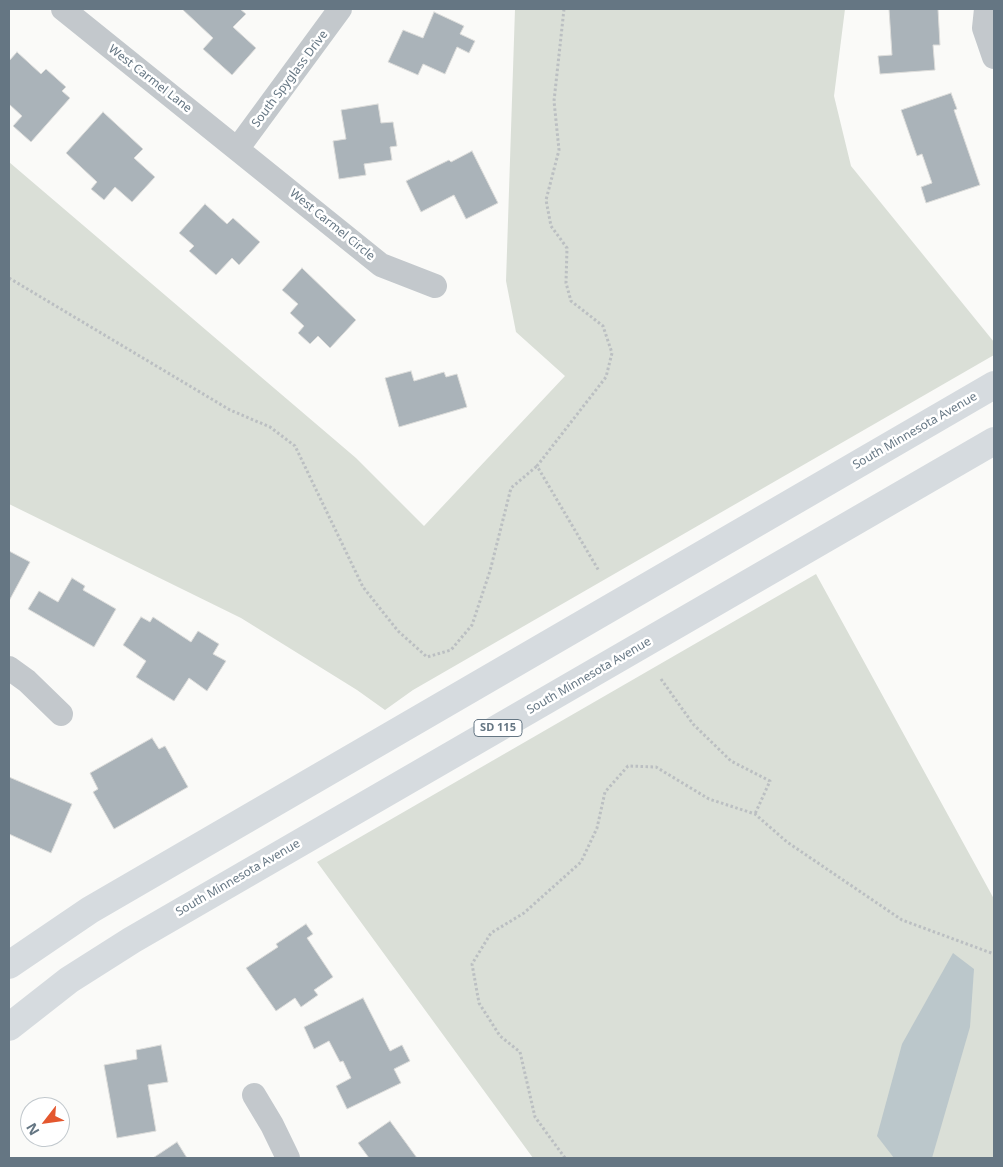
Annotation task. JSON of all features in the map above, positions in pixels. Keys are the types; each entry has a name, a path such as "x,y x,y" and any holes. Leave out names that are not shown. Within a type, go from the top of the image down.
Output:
{"main road":[{"name":"South Minnesota Avenue","path":"9,965 90,910 994,385"},
{"name":"South Minnesota Avenue","path":"9,1027 69,980 132,940 994,441"}],"street":[{"name":"West Carmel Lane","path":"63,9 238,148"},
{"name":"South Spyglass Drive","path":"238,148 340,9"},
{"path":"986,9 984,28 994,57"},
{"name":"West Carmel Circle","path":"238,148 382,265 435,286"},
{"path":"9,668 27,681 61,714"},
{"path":"254,1095 272,1125 288,1158"}],"path":[{"path":"9,278 230,410 270,427 295,446 363,587 398,631 427,657 451,650 472,625 490,571 512,488 537,466 606,376 612,353 603,326 571,301 566,283 567,248 551,226 546,200 559,150 554,101 564,9"},
{"path":"537,466 599,571"},
{"path":"661,678 692,724 731,761 770,780 755,814"},
{"path":"565,1158 534,1117 520,1052 500,1036 479,1003 472,964 491,934 524,913 581,862 597,828 606,792 628,766 656,766 709,800 755,814 787,842 902,920 994,954"}],"shaded area":[{"path":"515,9 845,9 834,96 851,166 994,342 994,355 413,690 385,710 357,690 241,618 9,504 9,162 356,458 424,526 565,376 516,332 506,281"},
{"path":"816,574 994,899 994,1158 533,1158 317,862"},
{"path":"953,953 974,969 970,1027 932,1158 894,1158 877,1136 902,1044"}],"building":[{"path":"182,9 240,9 246,14 233,27 256,48 232,75 203,49 213,38"},
{"path":"889,9 938,9 940,45 933,45 935,70 880,74 878,56 892,55"},
{"path":"434,12 464,26 460,34 475,41 469,53 457,47 445,74 423,64 418,75 388,62 403,30 423,38"},
{"path":"17,52 41,74 46,69 66,87 62,91 70,98 31,142 13,126 22,116 9,104 9,61"},
{"path":"951,93 957,109 954,110 980,185 926,203 921,187 932,183 922,154 917,156 901,110"},
{"path":"378,104 381,123 393,122 397,146 390,147 392,160 364,164 366,175 339,179 333,141 346,139 341,110"},
{"path":"103,112 143,149 134,158 155,177 132,202 115,187 104,200 91,189 97,182 66,153"},
{"path":"472,151 498,203 466,219 454,195 421,212 406,181"},
{"path":"205,204 227,224 233,218 260,242 239,265 232,258 216,275 189,251 194,246 179,233"},
{"path":"302,268 356,320 330,348 318,336 310,344 298,333 304,326 290,313 298,304 282,290"},
{"path":"411,371 414,381 444,372 446,377 457,374 467,407 399,427 385,378"},
{"path":"9,551 30,562 9,601"},
{"path":"72,578 85,586 83,590 116,609 94,647 28,609 39,591 58,602"},
{"path":"141,617 150,622 153,617 191,642 198,631 219,644 213,654 226,661 207,691 189,678 174,701 136,677 146,661 123,645"},
{"path":"152,738 159,749 165,746 188,787 114,829 93,792 98,789 90,773"},
{"path":"9,777 72,804 51,853 9,834"},
{"path":"306,924 313,934 307,938 333,977 314,990 318,995 301,1007 295,998 276,1011 246,968 278,947 276,944"},
{"path":"363,998 390,1051 402,1045 410,1061 394,1069 401,1083 347,1109 336,1086 351,1078 343,1061 340,1062 329,1041 314,1049 304,1027"},
{"path":"161,1045 168,1082 148,1085 156,1131 117,1138 104,1065 137,1059 136,1050"},
{"path":"390,1121 417,1158 369,1158 358,1143"},
{"path":"177,1142 187,1158 153,1158"}]}
